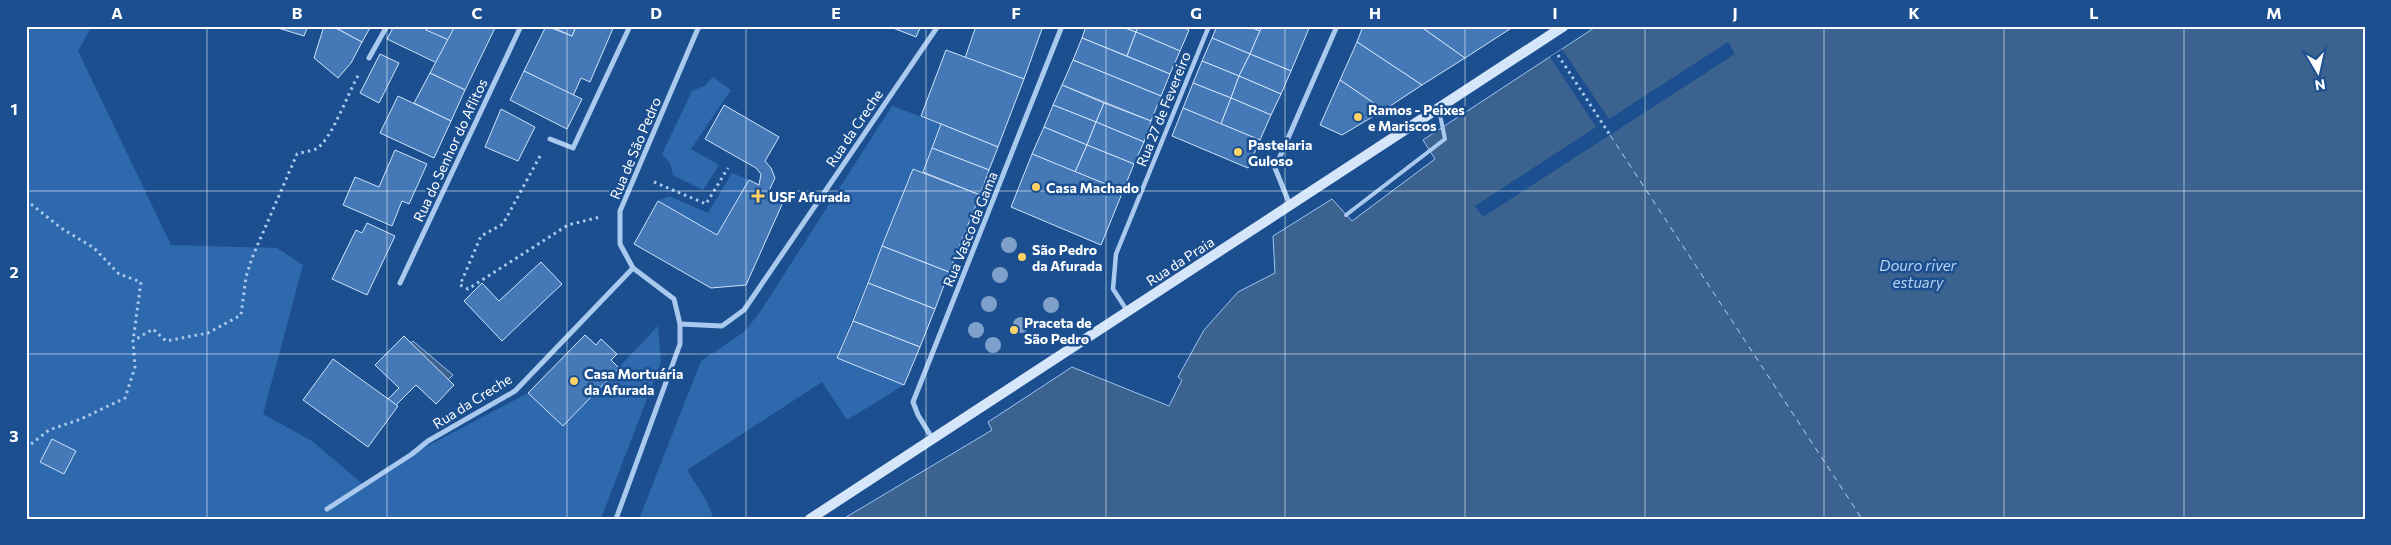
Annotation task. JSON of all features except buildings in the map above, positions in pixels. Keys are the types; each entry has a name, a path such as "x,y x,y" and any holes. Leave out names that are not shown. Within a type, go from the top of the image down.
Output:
{"main road":[{"name":"Rua da Praia","path":"810,519 1564,26"}],"street":[{"path":"369,58 387,26"},
{"name":"Rua do Senhor do Aflitos","path":"400,283 520,26"},
{"path":"550,139 573,148 630,26"},
{"name":"Rua de São Pedro","path":"616,519 680,344 680,324 674,299 633,268 620,244 620,211 699,26"},
{"name":"Rua da Creche","path":"680,324 722,326 744,310 938,26"},
{"name":"Rua Vasco da Gama","path":"932,438 913,402 1062,26"},
{"name":"Rua 27 de Fevereiro","path":"1128,312 1113,289 1116,254 1209,26"},
{"path":"1291,205 1275,168 1337,26"},
{"name":"Rua da Creche","path":"327,509 412,454 428,441 515,391 633,268"}],"lane":[{"path":"1346,215 1445,139 1439,108"}],"path":[{"path":"1546,38 1610,135"},
{"path":"133,342 153,329 166,341 208,333 241,315 246,277 252,258 297,154 316,149 326,139 349,90 369,58"},
{"path":"550,139 503,224 481,236 460,284 468,289 568,225 620,211"},
{"path":"637,174 706,204 728,168"},
{"path":"26,200 61,228 94,248 119,274 142,282 133,342 135,368 125,398 82,419 49,430 26,448"}],"shaded area":[{"path":"26,26 92,26 78,51 171,245 277,248 303,265 263,414 312,441 364,485 412,454 528,393 563,426 658,326 661,362 601,519 26,519"},
{"path":"713,77 731,90 691,149 719,165 703,190 673,175 670,163 662,154 692,91 704,86"},
{"path":"892,106 941,124 923,172 913,169 837,357 904,385 847,420 822,382 687,470 705,498 714,519 639,519 701,361 744,332 760,312"},
{"path":"732,173 749,180 717,235 658,201 669,196 708,213"}],"water":[{"name":"Douro river estuary","path":"1597,26 2365,26 2365,519 843,519 992,430 988,422 1072,367 1169,406 1182,380 1178,377 1204,330 1238,292 1275,273 1273,236 1332,199 1352,221 1435,159 1423,140"},
{"path":"413,341 453,375 432,396 393,362"}],"pier":[{"path":"1728,42 1735,54 1483,217 1475,206 1596,127 1550,57 1562,49 1609,119"}],"ferry route":[{"path":"1610,135 1862,519"}],"place":[{"name":"Ramos - Peixes e Mariscos","path":"1358,117"},
{"name":"Pastelaria Guloso","path":"1238,152"},
{"name":"Casa Machado","path":"1036,187"},
{"name":"USF Afurada","path":"758,196"},
{"name":"São Pedro da Afurada","path":"1022,257"},
{"name":"Praceta de São Pedro","path":"1014,330"},
{"name":"Casa Mortuária da Afurada","path":"574,381"}]}
